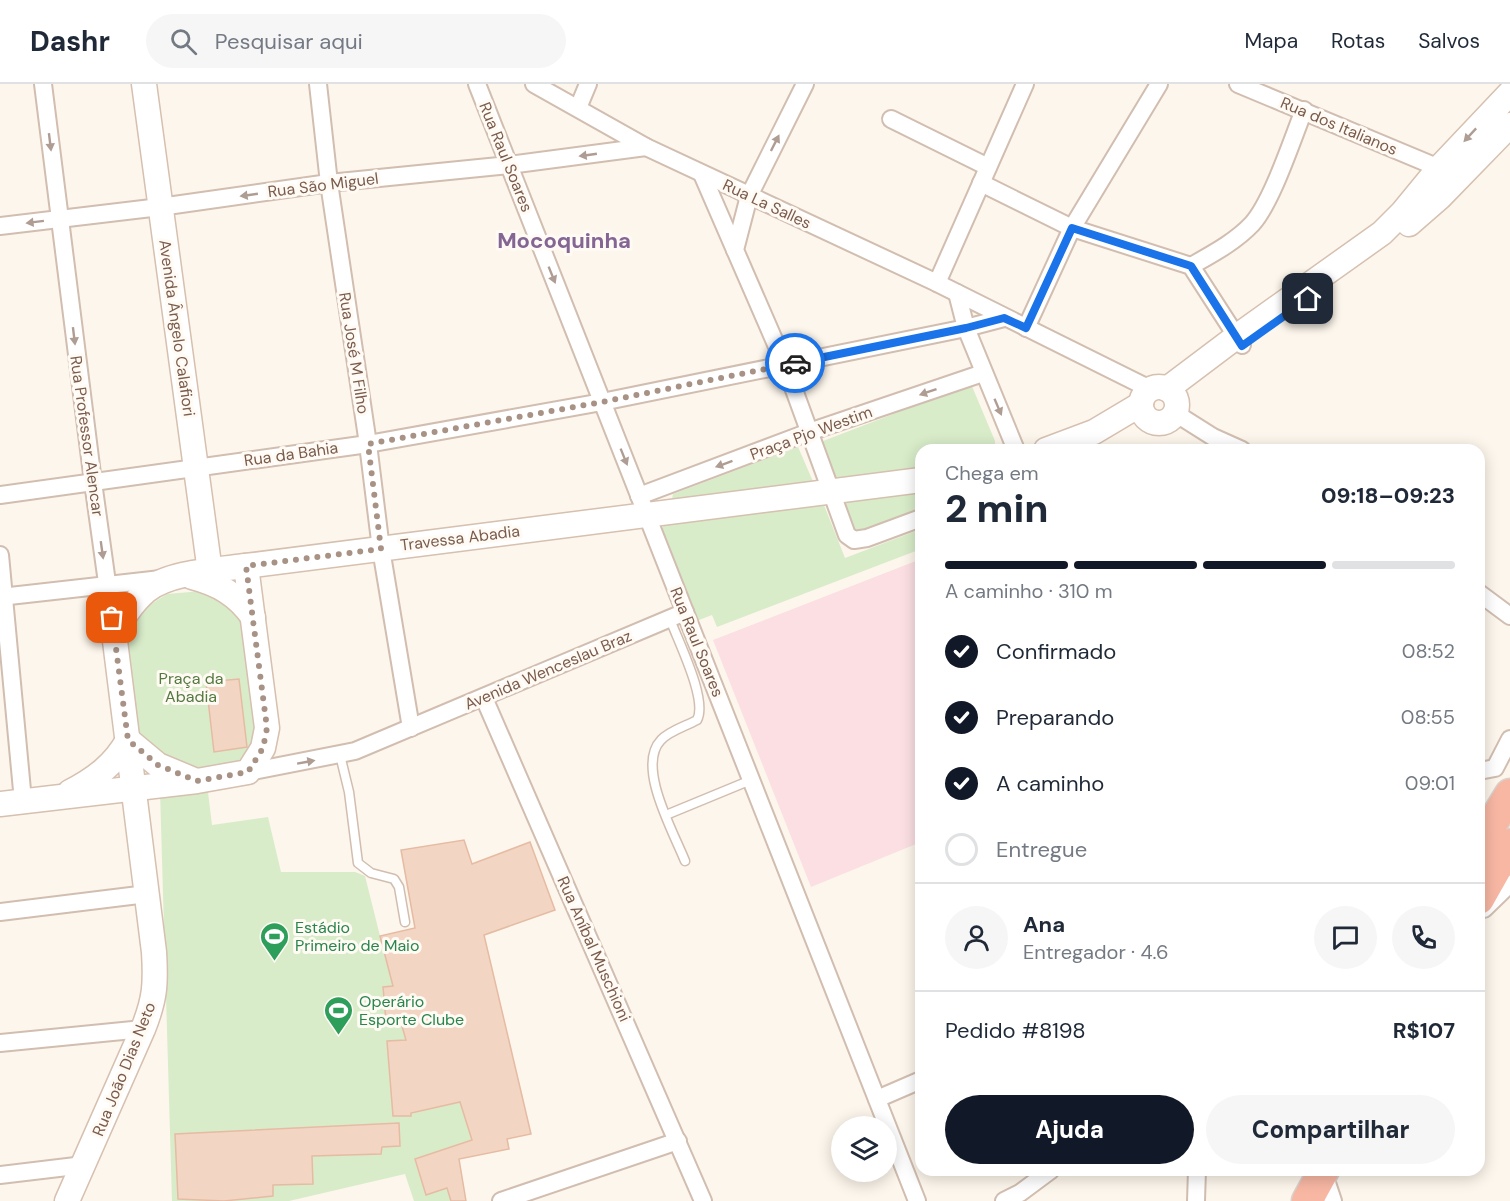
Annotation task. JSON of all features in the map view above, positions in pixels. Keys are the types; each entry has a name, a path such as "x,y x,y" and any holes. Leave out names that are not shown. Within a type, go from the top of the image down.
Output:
{"highway":[{"path":"1485,835 1510,794"},
{"path":"1485,888 1510,844"},
{"path":"1286,1201 1299,1176"},
{"path":"1307,1201 1320,1176"}],"street":[{"name":"Rua Professor Alencar","path":"43,84 134,788"},
{"name":"Avenida Ângelo Calafiori","path":"144,84 166,206 202,467 207,572"},
{"name":"Avenida Ângelo Calafiori","path":"155,84 166,206"},
{"name":"Rua José M Filho","path":"318,84 329,183 368,444 381,549 411,728"},
{"name":"Rua Raul Soares","path":"477,84 643,505 677,616 751,780 917,1201"},
{"name":"Rua La Salles","path":"534,84 646,147 937,283 1026,328 1160,402 1214,443"},
{"path":"578,108 588,84"},
{"path":"735,250 749,196 805,84"},
{"path":"937,283 1025,84"},
{"path":"1026,328 1072,228 1159,84"},
{"name":"Rua dos Italianos","path":"1239,84 1304,110 1447,175"},
{"path":"1447,175 1510,93"},
{"path":"1191,266 1224,247 1251,225 1262,210 1304,110"},
{"path":"891,119 988,167"},
{"path":"1090,444 1160,402 1382,233 1447,175 1510,125"},
{"name":"Rua São Miguel","path":"0,226 329,183 509,165 646,147"},
{"path":"702,174 785,365 847,535 854,540 867,538 915,520"},
{"path":"981,183 1072,228 1191,266 1239,341"},
{"path":"957,293 966,328 1014,444"},
{"name":"Rua da Bahia","path":"0,495 368,444 602,402 966,328 1004,318"},
{"name":"Praça Pjo Westim","path":"643,505 809,432 984,373"},
{"path":"1063,444 1160,402"},
{"name":"Travessa Abadia","path":"2,597 381,549 643,505 832,491 915,481"},
{"path":"0,555 12,803 197,781 248,772 263,748 267,728 253,617 243,603 207,572"},
{"path":"207,572 253,617"},
{"path":"114,633 136,601 147,590 207,572"},
{"path":"1485,597 1510,616"},
{"name":"Avenida Wenceslau Braz","path":"248,772 340,755 380,742 677,616"},
{"name":"Rua Aníbal Muschioni","path":"484,698 703,1201"},
{"path":"1487,770 1510,739"},
{"path":"63,796 105,771 121,753 128,740 158,765 197,781"},
{"name":"Rua João Dias Neto","path":"71,1200 143,1029 152,1006 155,990 154,952 134,788"},
{"path":"1485,908 1510,884"},
{"path":"0,912 147,894"},
{"path":"0,1043 143,1029"},
{"path":"877,1099 915,1083"},
{"path":"501,1201 678,1140"},
{"path":"0,1175 84,1165"},
{"path":"1004,1201 1020,1193 1043,1176"},
{"path":"1196,1201 1197,1176"},
{"path":"1325,1176 1333,1201"}],"lane":[{"path":"677,616 697,689 700,712 698,720 663,737 654,748 651,760 657,793 685,861"},
{"path":"340,755 349,792 358,863 371,873 393,879 399,887 405,922"},
{"path":"666,815 751,780"}],"shaded area":[{"path":"915,561 915,844 811,887 713,640"}],"green space":[{"path":"971,384 995,441 995,444 915,444 915,471 834,479 818,443"},
{"path":"798,447 815,486 678,502 672,499 673,494"},
{"path":"915,489 915,514 861,532 852,529 843,503 846,499"},
{"path":"822,500 845,558 915,531 915,551 717,627 712,615 694,622 660,532 665,523"},
{"name":"Praça da Abadia","path":"202,591 241,612 258,725 255,744 244,760 227,767 183,769 146,748 134,721 124,653 129,633 142,610 167,594"},
{"name":"Operário Esporte Clube","path":"207,784 212,825 268,817 281,872 355,872 365,876 380,936 415,928 401,850 464,840 472,864 530,842 555,910 484,936 509,1149 459,1159 466,1201 414,1201 405,1174 289,1201 172,1201 160,791"}],"building":[{"path":"239,679 247,747 214,752 206,682"},
{"path":"464,840 472,864 530,842 555,910 484,935 531,1134 507,1139 509,1149 459,1159 466,1201 451,1201 447,1188 426,1195 415,1159 472,1140 460,1102 411,1113 411,1116 393,1116 387,1041 406,1040 399,1016 386,1021 383,987 393,986 380,936 415,928 401,850"},
{"path":"399,1123 400,1146 382,1147 381,1154 312,1156 313,1184 273,1185 273,1196 224,1201 178,1199 175,1134"}],"way so far":[{"path":"112,618 128,740 158,765 197,781 248,772 263,748 267,728 246,566 381,549 368,444 602,402 795,363"}],"place":[{"name":"Estádio Primeiro de Maio","path":"274,962"},
{"name":"Operário Esporte Clube","path":"338,1036"}],"district":[{"name":"Mocoquinha","path":"564,240"}],"route":[{"path":"795,363 1004,318 1026,328 1072,228 1191,266 1242,346 1308,299"}]}
